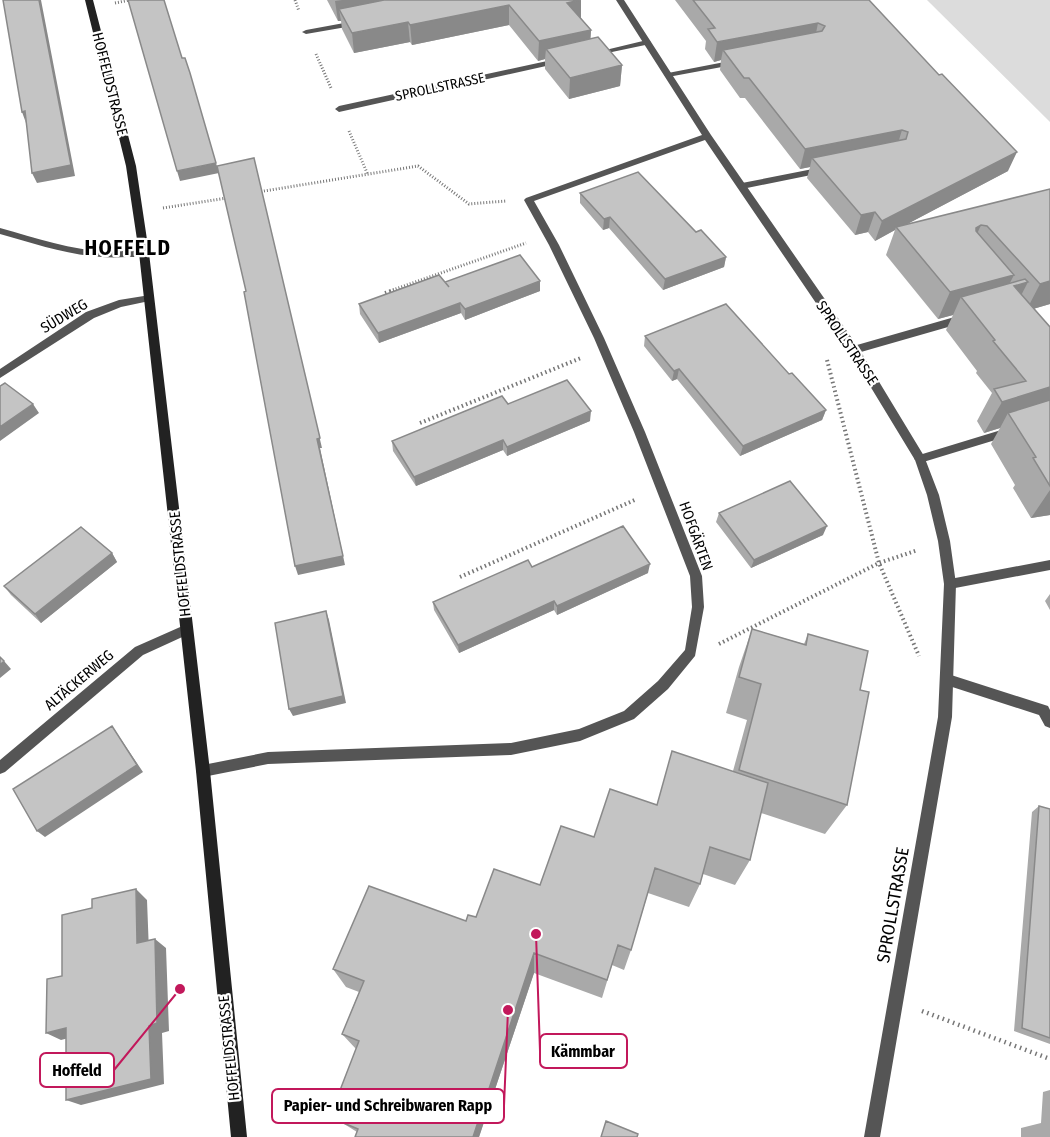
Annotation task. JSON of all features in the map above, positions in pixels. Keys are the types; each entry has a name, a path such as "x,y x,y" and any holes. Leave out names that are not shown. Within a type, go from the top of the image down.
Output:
{"street":[{"name":"HOFFELDSTRASSE","path":"89,0 131,166 139,212 203,771 235,1136"},
{"name":"SPROLLSTRASSE","path":"620,0 707,136 854,350 920,459 933,495 944,541 950,584 945,717 872,1137"},
{"path":"306,32 364,21"},
{"path":"579,57 647,42"},
{"name":"SPROLLSTRASSE","path":"339,108 567,59"},
{"path":"668,75 747,60"},
{"path":"529,200 707,136"},
{"path":"742,186 830,168"},
{"name":"HOFGÄRTEN","path":"529,200 606,348 696,576 698,607 691,652"},
{"path":"0,231 77,252 111,255 144,253"},
{"name":"SÜDWEG","path":"0,374 90,315 119,304 150,298"},
{"path":"854,350 977,315"},
{"path":"920,459 1018,429"},
{"path":"950,584 1050,565"},
{"name":"ALTÄCKERWEG","path":"0,768 139,651 187,629"},
{"path":"203,771 268,758 511,749 580,735 629,715 663,685 691,652"},
{"path":"948,680 1043,710 1050,722"}],"path":[{"path":"253,193 418,166 469,204 529,200"},
{"path":"139,212 230,197"},
{"path":"385,293 549,235"},
{"path":"420,423 606,348"},
{"path":"826,356 879,563 921,662"},
{"path":"460,578 662,488"},
{"path":"691,652 714,647 879,563 944,541"},
{"path":"937,1016 1050,1059"}],"shaded area":[{"path":"927,0 1050,0 1050,122"}],"building":[{"path":"3,0 39,0 71,165 32,173 25,111 22,112"},
{"path":"128,0 164,0 182,58 185,58 190,73 216,163 177,171"},
{"path":"384,0 580,0 567,3 591,30 539,41 509,5 410,25 408,22 352,33 339,9"},
{"path":"693,0 869,0 939,75 942,74 1017,152 882,221 875,212 861,215 812,158 906,139 908,132 902,130 805,149 749,78 744,78 723,50 822,31 825,26 818,23 717,42 708,29 715,28"},
{"path":"598,37 622,65 570,78 546,49"},
{"path":"254,158 320,438 317,439 343,556 295,566 244,292 246,291 217,166"},
{"path":"638,172 696,232 701,230 726,257 665,279 610,217 604,219 580,193"},
{"path":"1050,189 1050,281 1040,284 987,226 981,225 976,228 976,231 1014,275 950,292 896,227"},
{"path":"520,255 540,281 465,309 460,303 378,333 359,304 439,275 449,287 445,282"},
{"path":"1025,279 1028,282 1014,286 1050,327 1050,387 1002,402 994,389 1026,381 961,297"},
{"path":"726,304 789,374 792,373 826,410 743,446 679,369 674,371 645,336"},
{"path":"567,380 591,411 507,447 503,440 414,477 392,441 502,396 508,404"},
{"path":"5,383 33,404 0,427 0,386"},
{"path":"1050,400 1050,486 1033,458 1036,457 1008,413"},
{"path":"790,481 827,526 754,560 719,513"},
{"path":"623,526 650,564 557,606 554,601 458,645 433,602 528,560 532,567"},
{"path":"81,527 112,553 35,614 4,586"},
{"path":"326,611 343,696 289,709 275,623"},
{"path":"752,629 806,645 808,634 868,651 860,690 869,692 847,805 739,770 761,684 739,677"},
{"path":"112,726 137,765 37,831 13,789"},
{"path":"672,751 768,783 750,860 710,847 700,884 655,868 631,950 618,945 607,980 534,953 473,1137 355,1137 358,1129 341,1122 349,1102 337,1098 359,1041 342,1034 364,981 333,969 369,886 466,921 468,915 476,917 494,869 540,885 561,826 594,837 610,789 657,805"},
{"path":"1039,806 1050,809 1050,1038 1022,1028"},
{"path":"136,889 137,943 155,939 157,1023 149,1026 151,1079 66,1100 66,1028 46,1033 47,979 62,976 62,915 92,908 92,899"},
{"path":"606,1121 638,1134 637,1137 601,1137"}],"place":[{"name":"Kämmbar","path":"536,934"},
{"name":"Hoffeld","path":"180,989"},
{"name":"Papier- und Schreibwaren Rapp","path":"508,1010"}],"district":[{"name":"HOFFELD","path":"128,248"}]}
